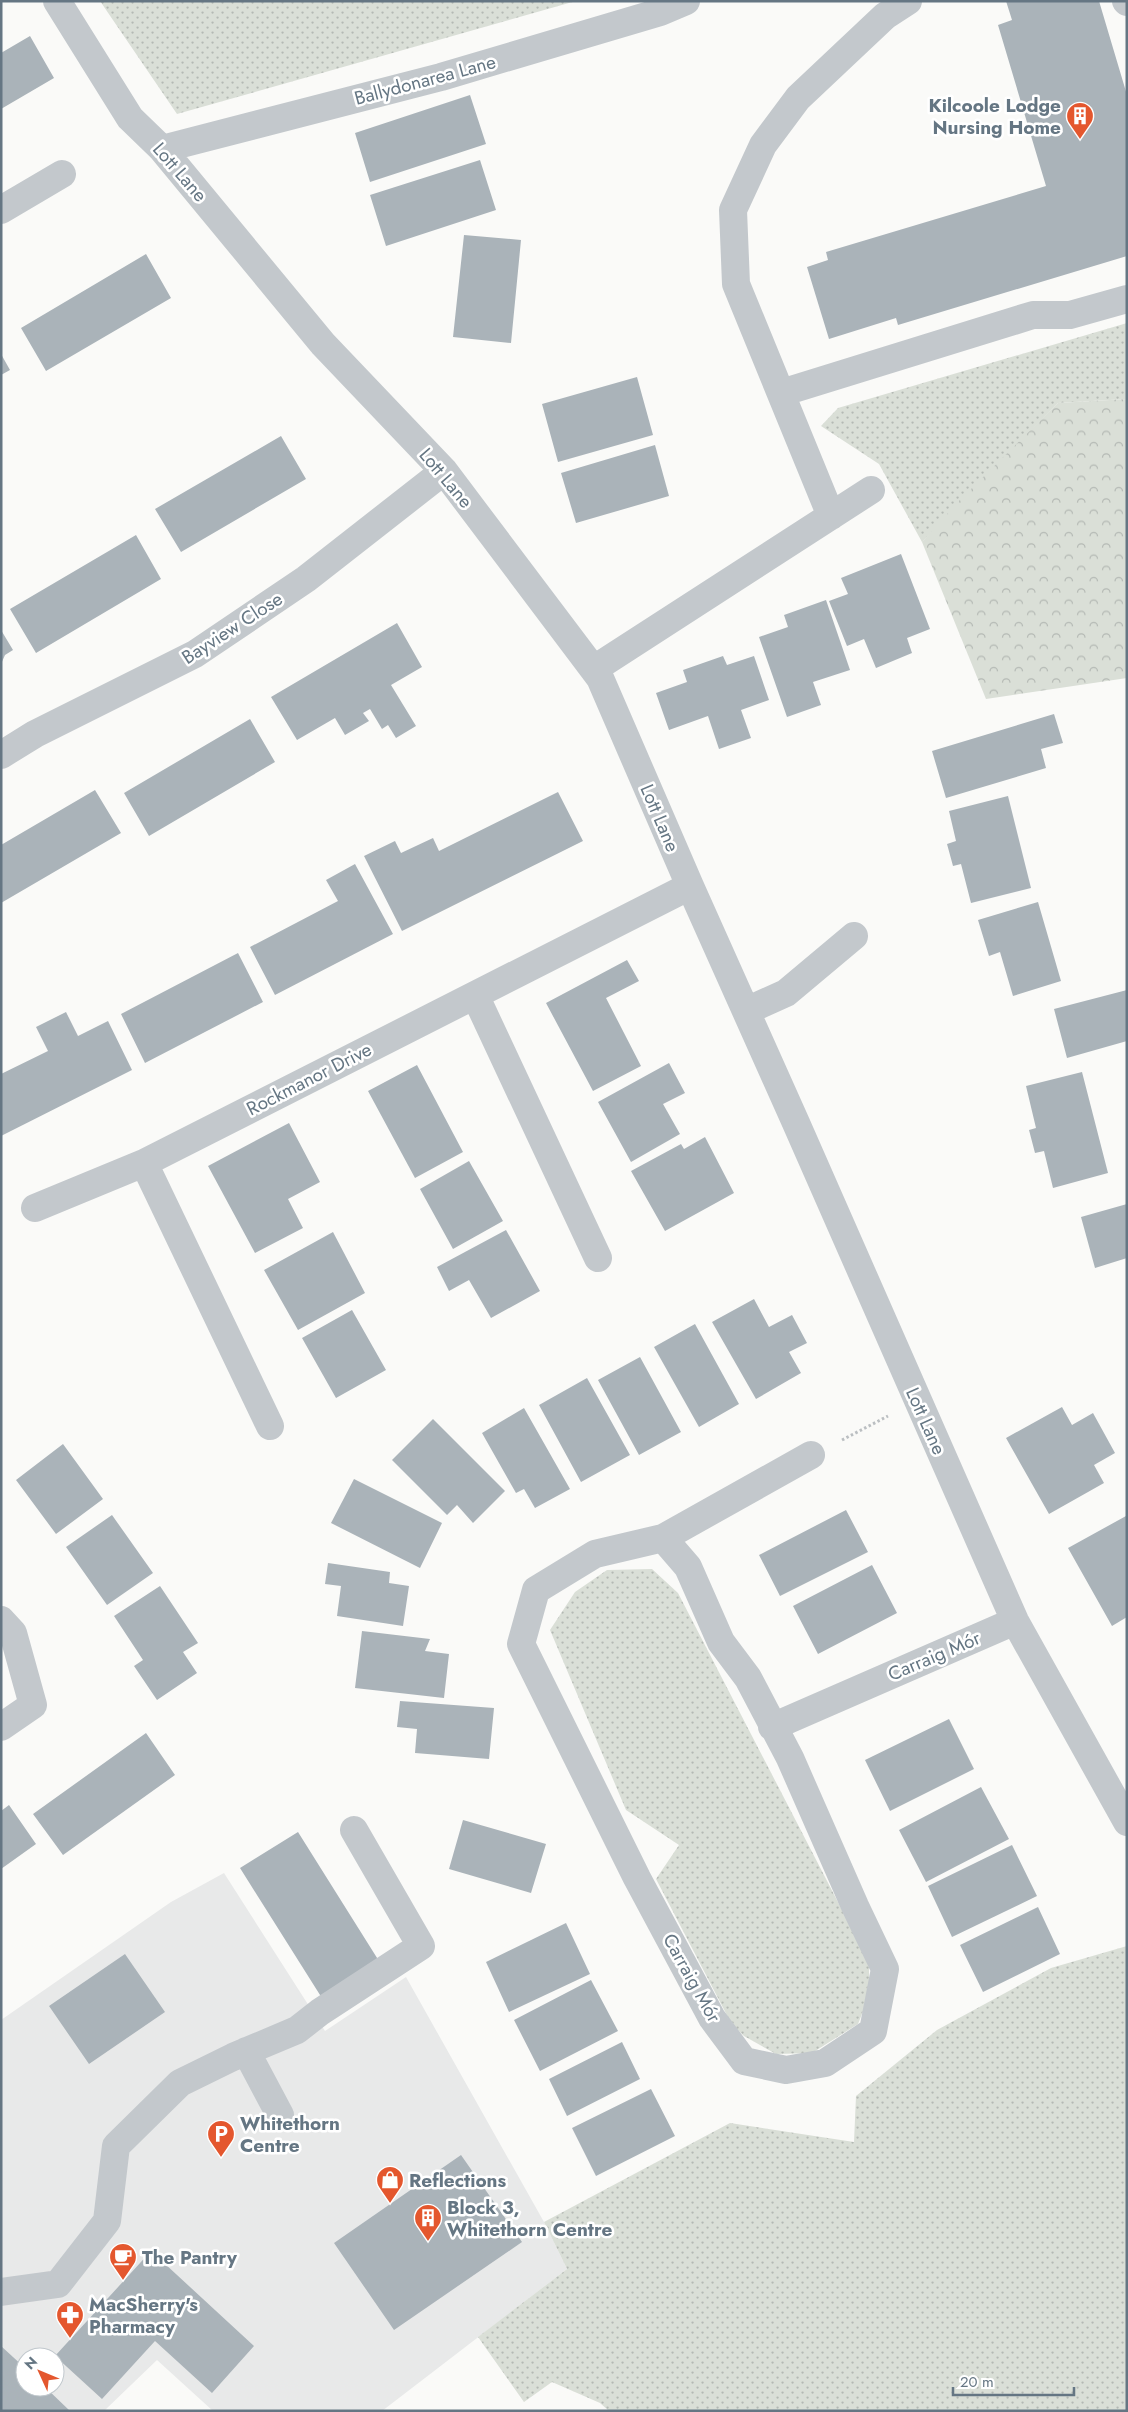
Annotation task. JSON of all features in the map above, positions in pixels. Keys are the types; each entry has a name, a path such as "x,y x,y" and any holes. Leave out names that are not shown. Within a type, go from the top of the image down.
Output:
{"street":[{"name":"Lott Lane","path":"57,1 130,118 162,149 323,344 444,471 600,678 1015,1621 1127,1822"},
{"name":"Ballydonarea Lane","path":"162,149 441,77 660,12 686,1"},
{"path":"831,516 736,284 733,210 763,145 798,98 885,16 908,1"},
{"path":"1,210 62,174"},
{"path":"781,393 1033,315 1070,315 1127,299"},
{"name":"Bayview Close","path":"1,755 36,734 195,654 306,579 444,471"},
{"path":"594,669 871,490"},
{"name":"Rockmanor Drive","path":"35,1208 144,1163 690,886"},
{"path":"746,1011 786,993 854,936"},
{"path":"475,995 598,1258"},
{"path":"144,1163 270,1426"},
{"name":"Carraig Mór","path":"662,1538 688,1567 721,1642 748,1678 772,1727 790,1758 855,1906 886,1969 874,2031 825,2063 786,2070 744,2061 712,2018 637,1878 521,1644 536,1590 596,1554 662,1538 812,1456"},
{"path":"1,1620 13,1633 33,1705 1,1727"},
{"name":"Carraig Mór","path":"772,1727 1015,1621"},
{"path":"1,2292 58,2284 107,2221 116,2146 180,2083 246,2051 297,2030 320,2012 421,1946 354,1830"},
{"path":"246,2051 280,2115"}],"path":[{"path":"812,1456 918,1401"}],"shaded area":[{"name":"Whitethorn Centre","path":"224,1873 325,2031 406,1977 544,2222 567,2269 382,2411 213,2411 157,2360 104,2411 1,2411 1,2020 171,1902"}],"green space":[{"path":"100,1 576,1 177,114"},
{"path":"1127,323 1127,399 1058,403 922,542 879,464 821,426 838,408"},
{"path":"1127,399 1127,678 986,699 922,542 957,503 1058,403"},
{"path":"652,1569 678,1593 869,1962 869,1996 858,2024 812,2053 776,2054 744,2036 731,2023 656,1879 679,1845 626,1810 550,1630 575,1592 607,1570"},
{"path":"1127,1946 1127,2411 609,2411 600,2403 552,2382 524,2402 478,2337 567,2269 544,2222 730,2123 854,2142 856,2096 937,2030 1051,1968"}],"building":[{"name":"Kilcoole Lodge Nursing Home","path":"1006,1 1099,1 1127,95 1127,256 898,325 896,318 829,339 807,267 828,260 826,252 1046,186 998,25 1012,20"},
{"path":"30,36 54,78 1,109 1,53"},
{"path":"470,95 486,144 370,182 355,133"},
{"path":"480,160 496,210 386,246 370,195"},
{"path":"464,235 521,240 511,343 453,337"},
{"path":"146,254 171,298 46,371 21,328"},
{"path":"1,354 10,370 1,375"},
{"path":"637,377 653,435 558,462 542,404"},
{"path":"281,436 306,479 181,552 155,509"},
{"path":"655,445 669,496 576,523 561,473"},
{"path":"136,535 161,579 36,653 10,609"},
{"path":"901,554 930,629 907,638 912,653 876,668 864,639 847,646 829,601 848,594 841,578"},
{"path":"826,600 850,670 813,682 821,705 787,717 759,637 788,627 784,615"},
{"path":"397,623 422,667 391,685 416,726 396,738 388,725 382,729 370,709 363,713 369,721 345,735 335,718 297,740 271,697"},
{"path":"1,630 13,650 5,655 1,664"},
{"path":"723,656 727,665 754,656 769,700 741,710 751,738 719,749 708,716 669,730 656,693 687,682 683,670"},
{"path":"1054,714 1063,743 1041,749 1046,768 946,798 932,751"},
{"path":"250,719 275,762 149,836 124,793"},
{"path":"95,790 121,833 1,903 1,845"},
{"path":"558,792 583,841 402,931 364,856 395,841 401,853 433,838 439,851"},
{"path":"1008,796 1031,888 971,903 961,864 953,866 947,844 956,841 949,811"},
{"path":"355,864 393,934 275,995 250,947 338,901 326,880"},
{"path":"1038,902 1061,981 1013,996 1000,952 989,956 978,920"},
{"path":"238,953 263,1002 145,1063 121,1014"},
{"path":"627,960 639,981 606,998 641,1066 593,1091 546,1003"},
{"path":"1127,990 1127,1041 1067,1058 1054,1009"},
{"path":"66,1012 78,1036 108,1021 132,1070 1,1136 1,1074 48,1051 36,1027"},
{"path":"669,1063 685,1093 663,1104 680,1134 631,1162 598,1102"},
{"path":"417,1065 463,1152 415,1178 368,1091"},
{"path":"1082,1072 1108,1173 1053,1188 1044,1151 1035,1153 1029,1130 1036,1128 1026,1086"},
{"path":"289,1123 320,1182 288,1199 303,1228 255,1253 208,1166"},
{"path":"705,1137 734,1193 665,1231 631,1171 681,1144 684,1149"},
{"path":"469,1161 503,1221 453,1249 420,1189"},
{"path":"1127,1204 1127,1258 1095,1268 1081,1217"},
{"path":"506,1230 540,1291 491,1318 469,1280 449,1291 437,1267"},
{"path":"333,1232 365,1293 298,1330 264,1270"},
{"path":"754,1299 769,1327 792,1315 807,1343 789,1352 801,1373 756,1399 712,1322"},
{"path":"352,1310 386,1370 336,1398 302,1338"},
{"path":"695,1324 739,1404 699,1427 654,1347"},
{"path":"640,1357 681,1432 639,1455 598,1380"},
{"path":"587,1378 630,1455 581,1482 539,1405"},
{"path":"1062,1407 1072,1425 1093,1413 1115,1453 1094,1465 1104,1483 1049,1514 1006,1438"},
{"path":"524,1408 570,1489 535,1508 524,1489 516,1493 482,1433"},
{"path":"433,1419 505,1491 473,1523 457,1505 447,1515 392,1460"},
{"path":"63,1444 103,1499 56,1534 16,1480"},
{"path":"354,1479 442,1523 420,1568 331,1523"},
{"path":"846,1510 868,1552 780,1596 759,1555"},
{"path":"112,1515 153,1573 107,1605 66,1547"},
{"path":"1126,1516 1127,1617 1112,1626 1068,1548"},
{"path":"328,1563 390,1572 389,1583 409,1586 403,1626 337,1616 341,1586 325,1584"},
{"path":"872,1565 897,1613 818,1654 793,1606"},
{"path":"160,1586 198,1643 183,1652 197,1673 157,1700 134,1666 143,1660 114,1616"},
{"path":"362,1631 430,1639 425,1651 449,1654 444,1698 355,1688"},
{"path":"400,1701 494,1708 489,1759 415,1753 417,1729 397,1727"},
{"path":"949,1719 974,1769 890,1811 865,1760"},
{"path":"146,1733 175,1775 63,1855 33,1814"},
{"path":"981,1787 1009,1839 926,1882 899,1830"},
{"path":"9,1805 36,1844 1,1869 1,1811"},
{"path":"463,1820 546,1844 531,1893 449,1869"},
{"path":"298,1832 389,1977 332,2014 240,1868"},
{"path":"1012,1845 1037,1896 952,1937 928,1886"},
{"path":"1038,1907 1060,1954 983,1992 960,1945"},
{"path":"566,1923 590,1974 509,2012 486,1962"},
{"path":"125,1954 165,2012 89,2064 49,2006"},
{"path":"591,1980 618,2031 540,2071 514,2020"},
{"path":"622,2042 640,2079 567,2116 549,2079"},
{"path":"651,2089 675,2136 596,2176 572,2128"},
{"name":"Block 3, Whitethorn Centre","path":"461,2155 522,2242 394,2330 334,2243"},
{"path":"151,2251 254,2346 212,2393 155,2341 102,2399 65,2365 65,2347 63,2347"},
{"path":"1,2346 15,2359 15,2397 55,2397 70,2411 1,2411"}],"place":[{"name":"Kilcoole Lodge Nursing Home","path":"1080,140"},
{"name":"Whitethorn Centre","path":"221,2158"},
{"name":"Reflections","path":"390,2204"},
{"name":"Block 3, Whitethorn Centre","path":"428,2242"},
{"name":"The Pantry","path":"123,2281"},
{"name":"MacSherry's Pharmacy","path":"70,2339"}]}
